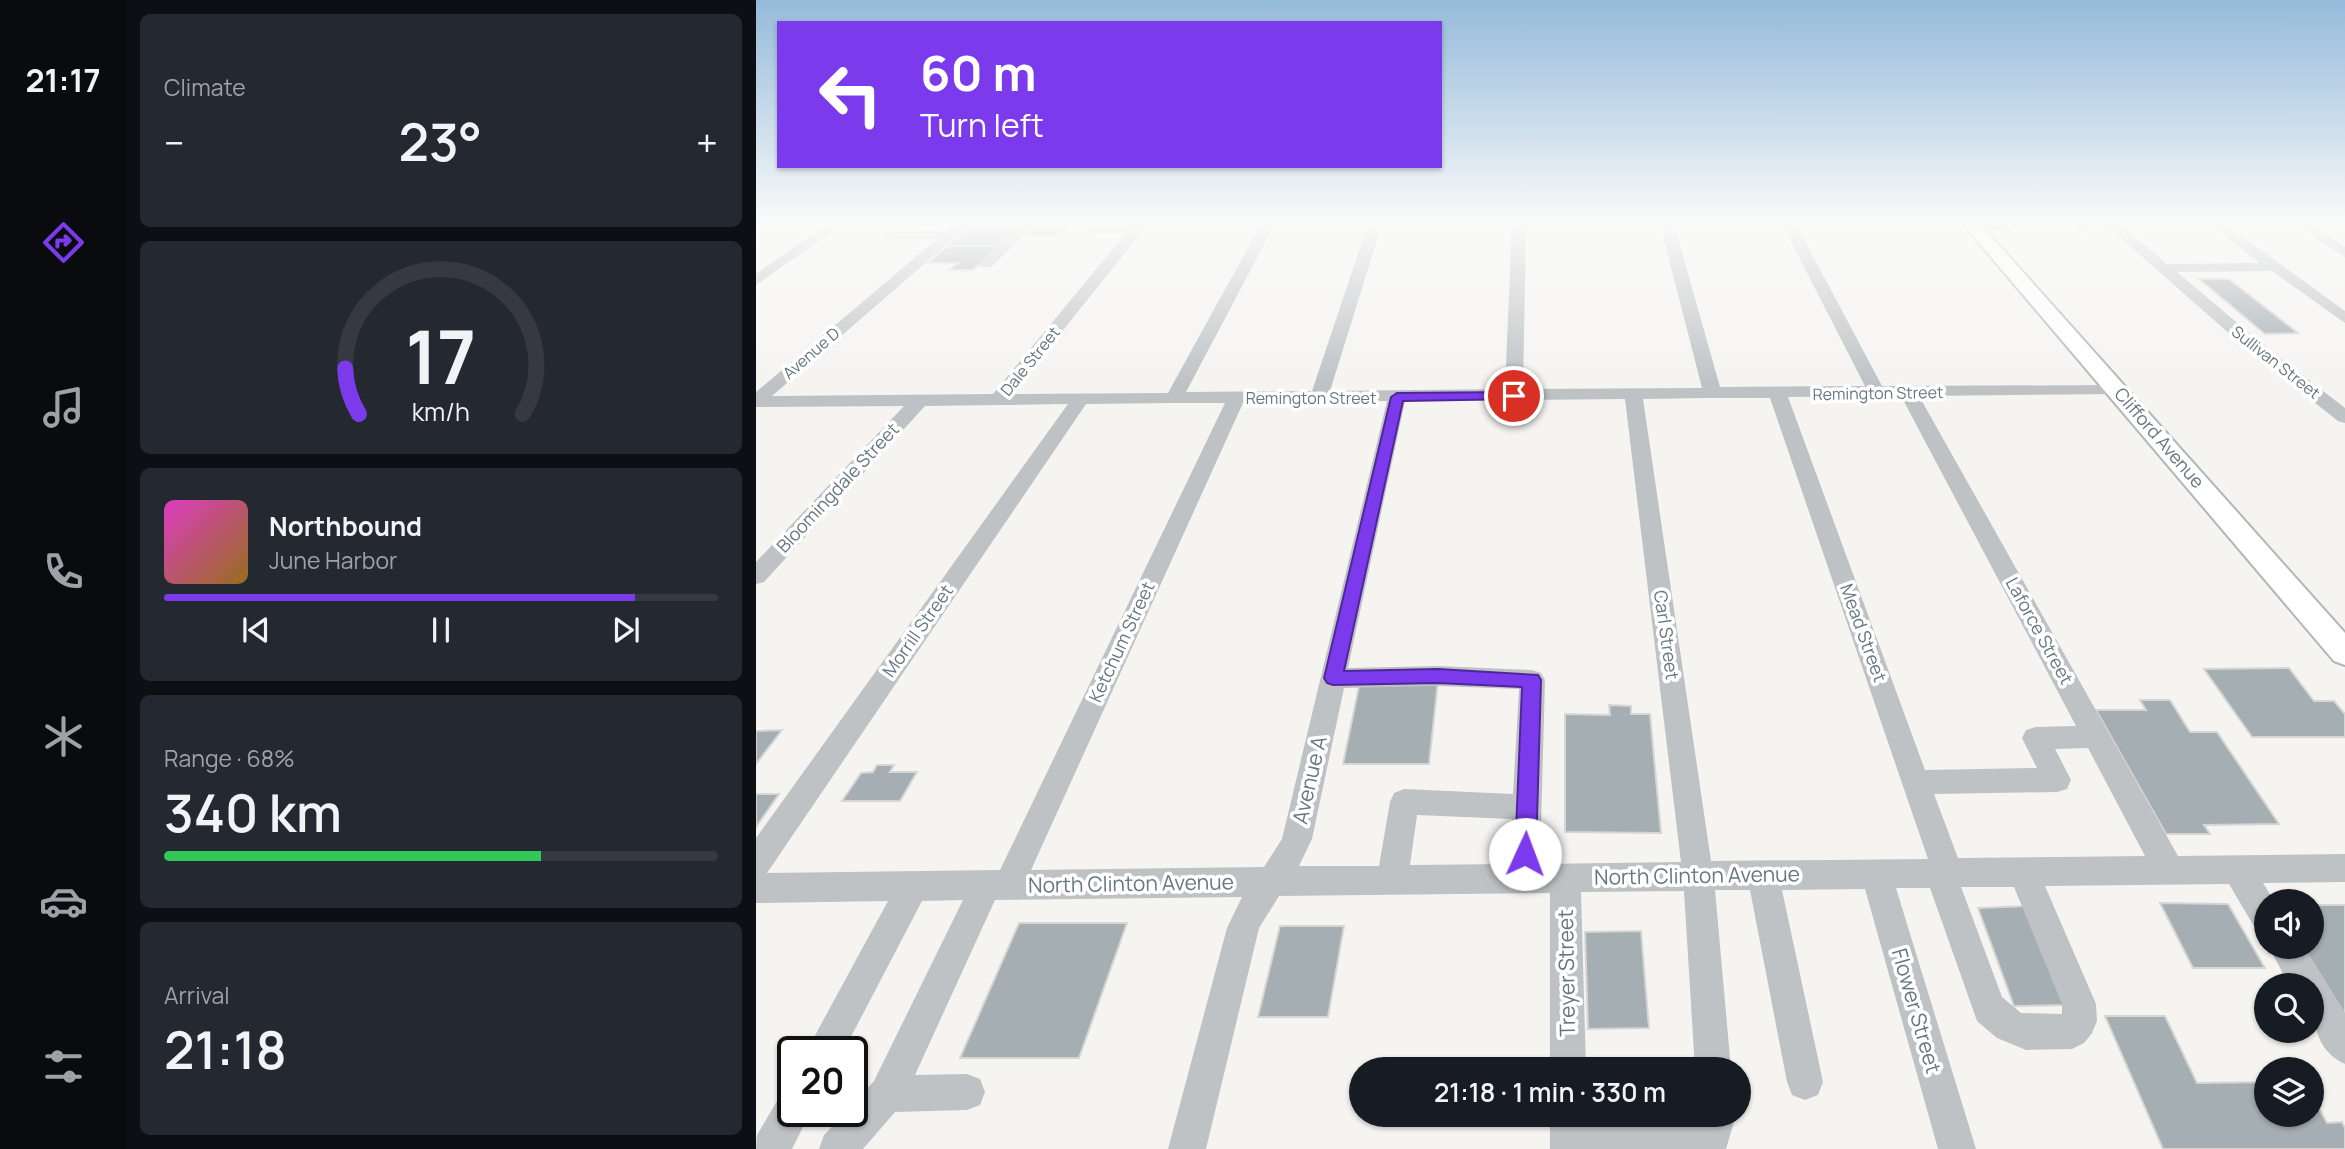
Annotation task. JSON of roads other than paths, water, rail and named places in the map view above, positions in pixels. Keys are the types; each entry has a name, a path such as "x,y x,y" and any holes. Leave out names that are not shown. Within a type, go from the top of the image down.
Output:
{"main road":[{"name":"Clifford Avenue","path":"2018,278 2345,653"}],"street":[{"name":"Avenue D","path":"756,401 900,278"},
{"name":"Dale Street","path":"998,400 1098,278"},
{"path":"1174,399 1239,278"},
{"path":"1319,398 1358,278"},
{"path":"1514,396 1517,278"},
{"path":"1682,278 1713,394"},
{"path":"1817,278 1877,393"},
{"name":"Sullivan Street","path":"2173,278 2255,347 2345,417"},
{"path":"2266,278 2314,314 2342,316"},
{"path":"2290,278 2342,316"},
{"name":"Remington Street","path":"756,401 1908,393 2117,389"},
{"name":"Laforce Street","path":"1908,393 2169,870"},
{"name":"Mead Street","path":"1778,394 1916,782 1989,1009 2003,1023 2019,1032 2072,1031 2080,1021 2079,1004 2022,872"},
{"name":"Carl Street","path":"1633,395 1698,876 1712,1057"},
{"name":"Avenue A","path":"1187,1149 1243,928 1253,904 1288,860 1297,839 1397,397"},
{"name":"Ketchum Street","path":"997,886 1236,398"},
{"name":"Morrill Street","path":"756,863 1080,400"},
{"name":"Bloomingdale Street","path":"756,576 919,401"},
{"path":"1333,678 1438,676 1532,680 1524,878"},
{"path":"1916,782 2056,780 2036,738 2097,737"},
{"path":"1392,880 1404,802 1527,807"},
{"name":"North Clinton Avenue","path":"756,888 2345,868"},
{"path":"2238,869 2254,896"},
{"name":"Flower Street","path":"1876,873 1957,1149"},
{"path":"1763,875 1805,1082"},
{"name":"Treyer Street","path":"1565,877 1568,1057"},
{"path":"838,1149 887,1094 997,886"},
{"path":"833,1036 913,887"},
{"path":"2324,1012 2345,1046"},
{"path":"887,1094 967,1092"},
{"path":"771,1149 783,1127"},
{"path":"1569,1137 1696,1141 1712,1136 1714,1127"}]}
